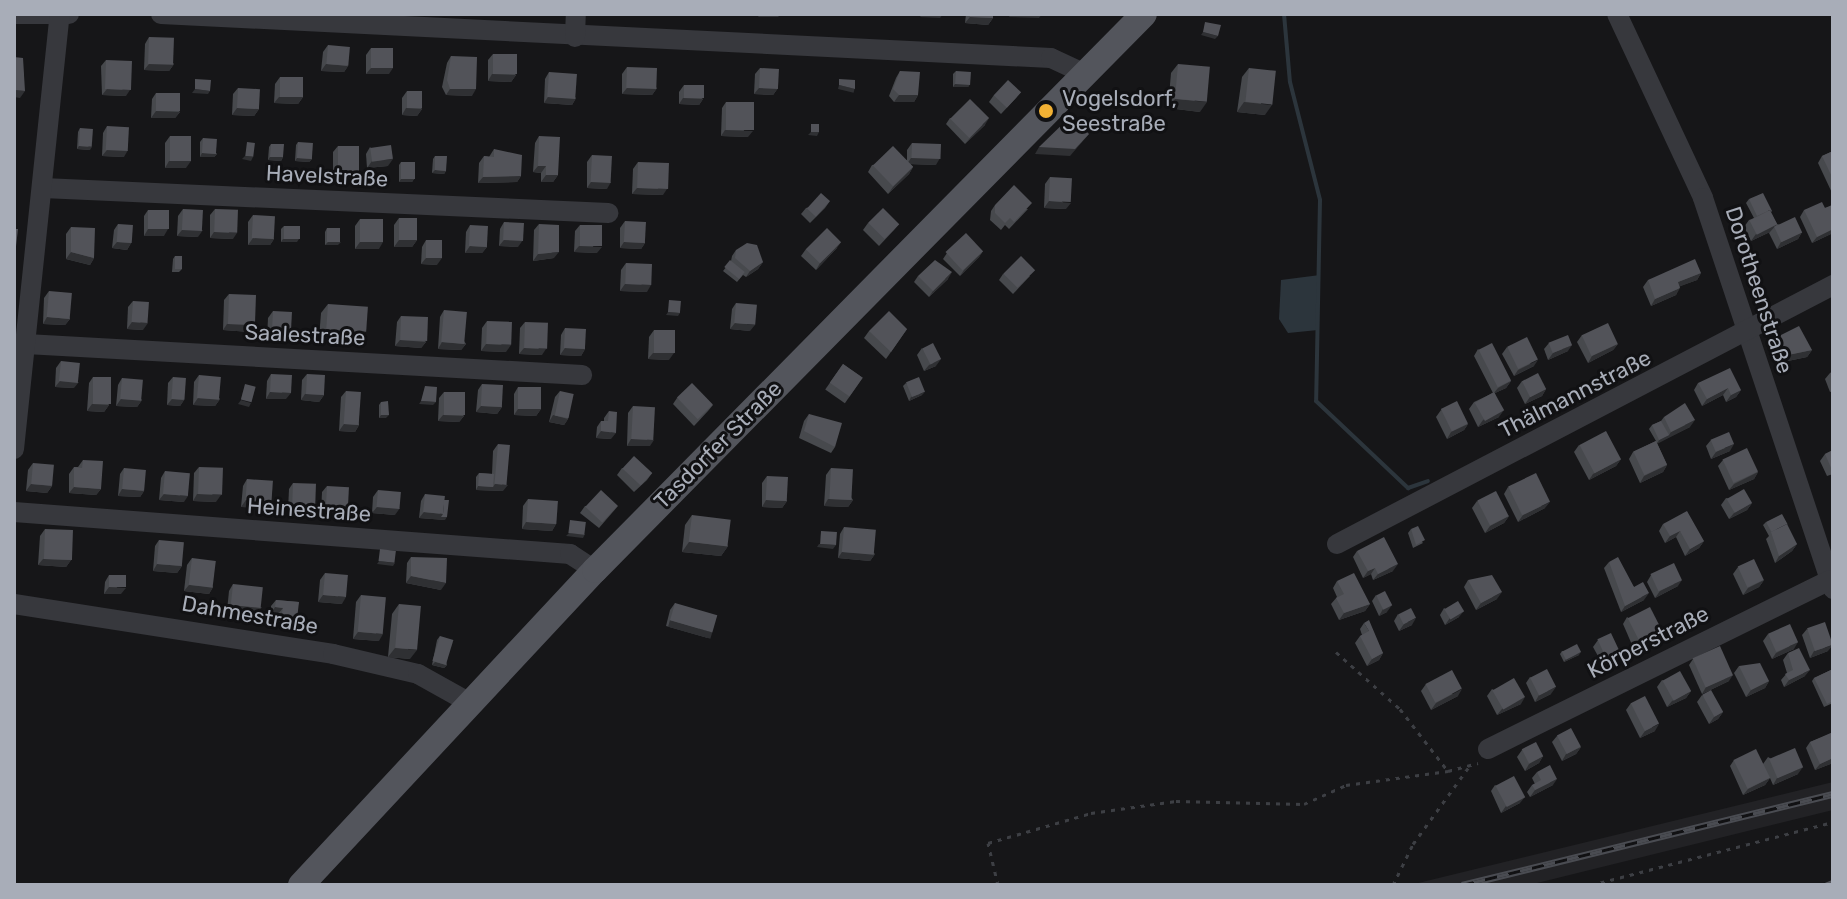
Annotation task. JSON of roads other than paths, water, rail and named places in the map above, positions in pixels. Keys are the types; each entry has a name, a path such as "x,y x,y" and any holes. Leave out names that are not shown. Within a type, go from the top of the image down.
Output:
{"main road":[{"name":"Tasdorfer Straße","path":"301,885 468,702 595,570 1144,14"}],"street":[{"path":"14,14 69,14"},
{"path":"14,449 18,376 26,344 24,274 43,188 60,14"},
{"path":"161,14 575,37 1051,58 1083,73"},
{"path":"575,37 576,14"},
{"name":"Dorotheenstraße","path":"1617,14 1703,198 1747,331 1825,539 1831,584"},
{"name":"Havelstraße","path":"43,188 608,213"},
{"name":"Thälmannstraße","path":"1337,544 1833,285"},
{"name":"Saalestraße","path":"26,344 582,375"},
{"name":"Heinestraße","path":"14,512 570,554 595,570"},
{"name":"Körperstraße","path":"1488,749 1831,584"},
{"name":"Dahmestraße","path":"14,604 333,654 418,674 468,702"}],"waterway":[{"path":"1284,14 1290,82 1320,200 1316,401 1408,488 1428,481"}],"railway":[{"path":"1462,885 1833,794"}],"place":[{"name":"Vogelsdorf, Seestraße","path":"1046,111"}]}
